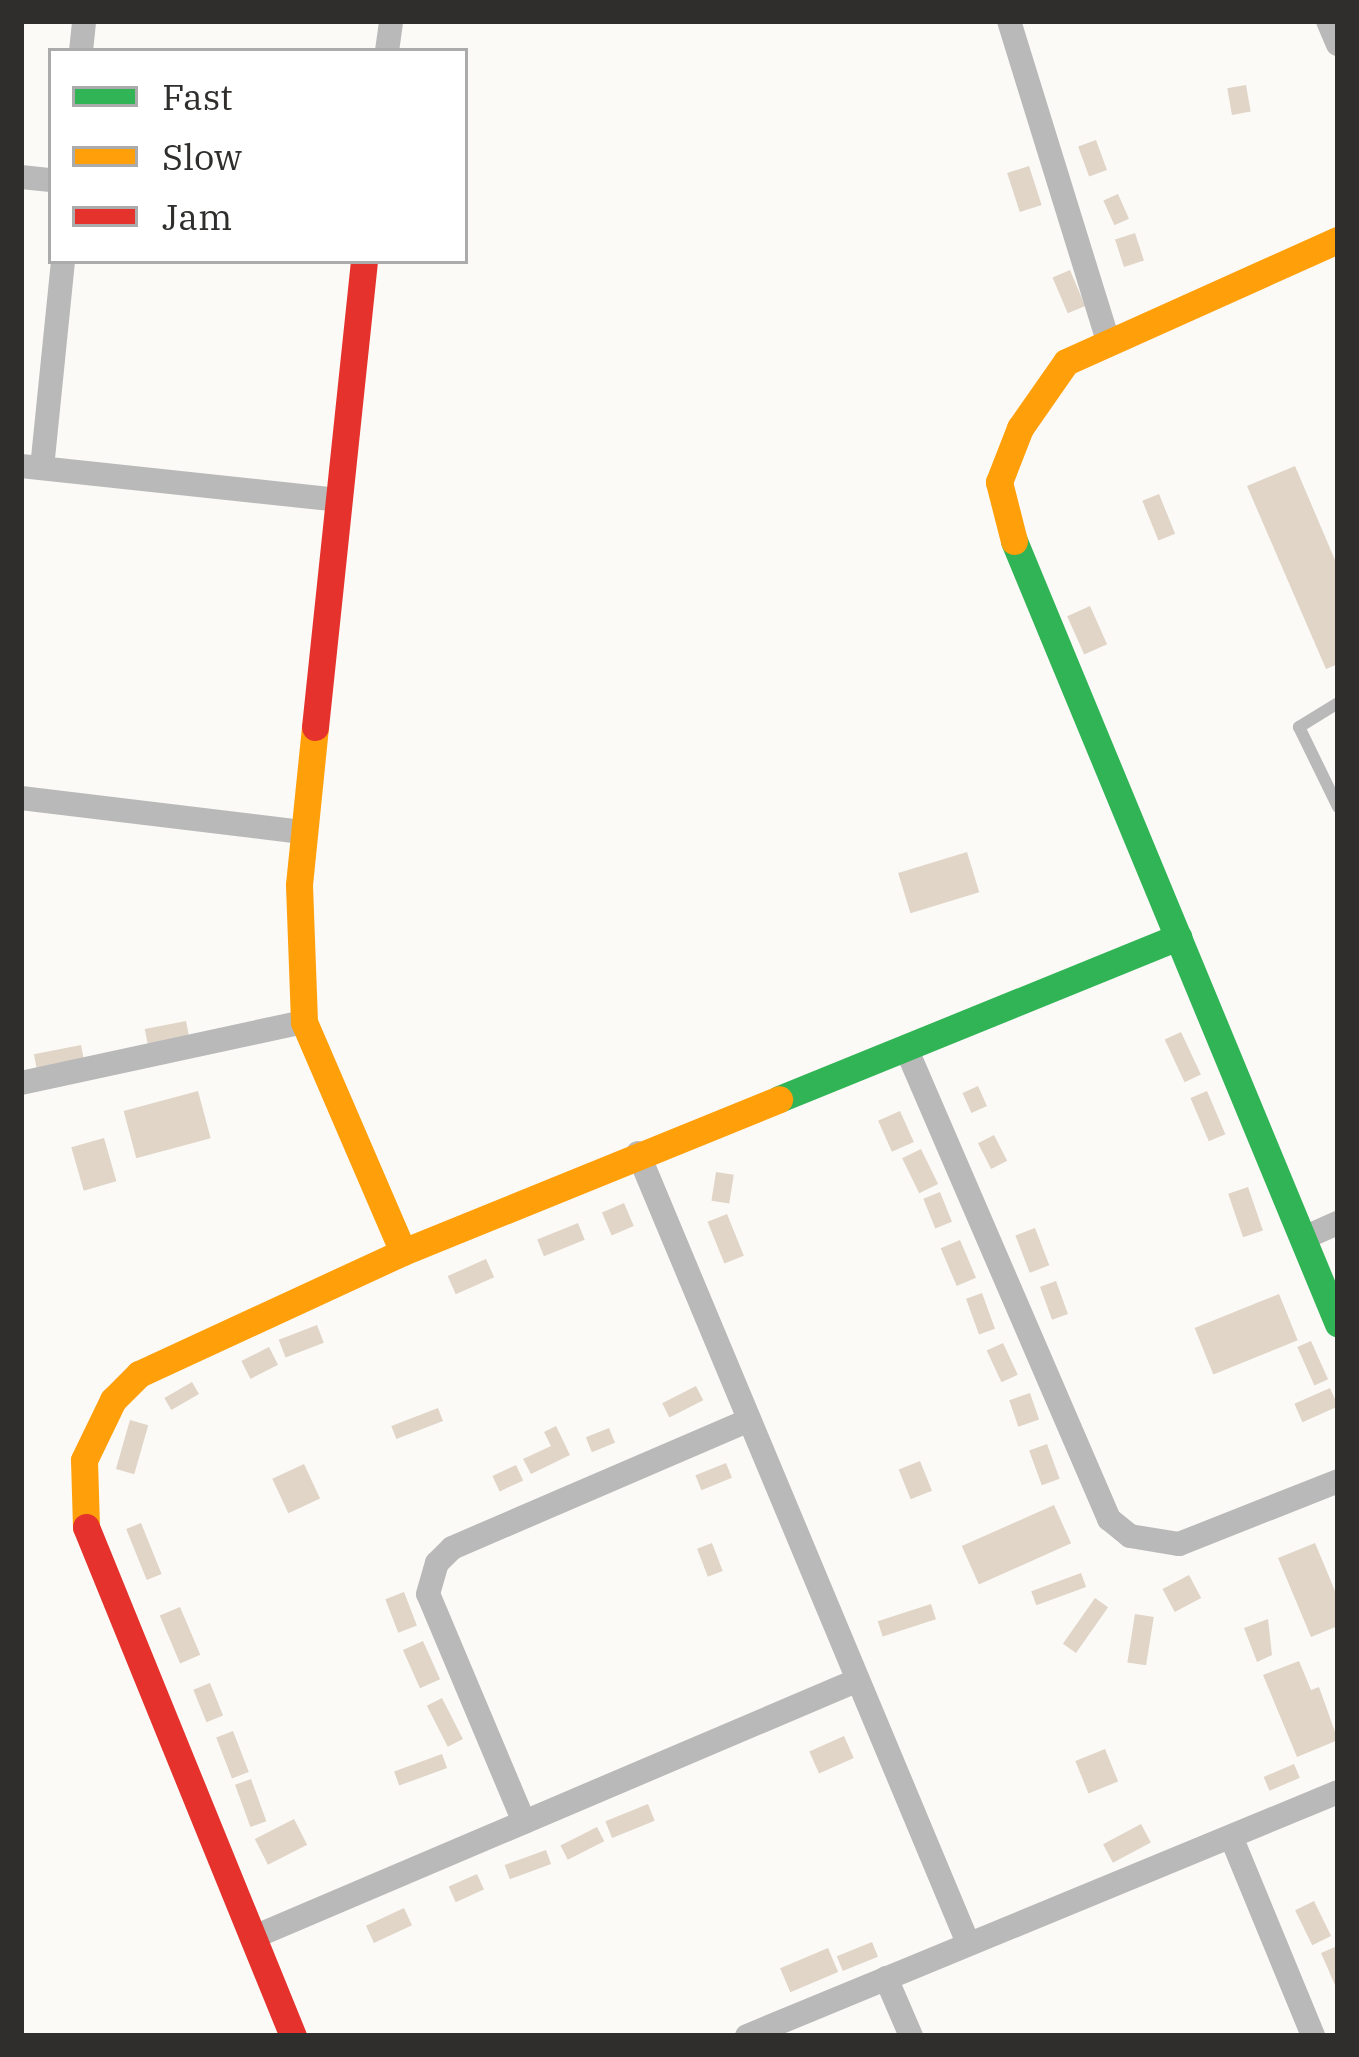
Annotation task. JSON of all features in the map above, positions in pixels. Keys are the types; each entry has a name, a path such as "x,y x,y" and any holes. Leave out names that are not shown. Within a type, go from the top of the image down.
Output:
{"street":[{"path":"1009,21 1107,338"},
{"path":"1328,21 1338,44"},
{"path":"1338,240 1107,338 1066,362 1020,428 999,482 1001,506 1338,1324"},
{"path":"63,264 32,467 338,500"},
{"path":"364,264 304,832 304,1022 404,1252"},
{"path":"21,798 304,832"},
{"path":"293,2036 81,1514 84,1460 113,1400 139,1374 404,1252 638,1153 1178,938"},
{"path":"21,1083 304,1022"},
{"path":"906,1048 1109,1519 1130,1536 1179,1544 1338,1481"},
{"path":"638,1153 968,1943"},
{"path":"1306,1237 1338,1223"},
{"path":"524,1822 428,1594 437,1563 452,1548 749,1420"},
{"path":"254,1936 858,1680"},
{"path":"747,2036 1338,1792"},
{"path":"1232,1839 1313,2036"},
{"path":"886,1978 911,2036"}],"lane":[{"path":"1338,703 1299,727 1332,782 1338,807"}],"building":[{"path":"1246,85 1251,112 1232,115 1227,88"},
{"path":"1096,140 1107,170 1089,177 1078,146"},
{"path":"1029,166 1042,205 1020,212 1007,173"},
{"path":"1118,194 1129,219 1114,225 1103,201"},
{"path":"1135,233 1144,261 1124,267 1115,239"},
{"path":"1070,270 1085,306 1068,313 1053,277"},
{"path":"1295,466 1338,567 1338,664 1326,669 1247,486"},
{"path":"1159,494 1175,534 1158,541 1142,501"},
{"path":"1090,606 1107,644 1084,655 1067,616"},
{"path":"967,852 979,892 910,913 898,873"},
{"path":"186,1021 189,1037 148,1045 145,1029"},
{"path":"1181,1032 1201,1075 1185,1082 1165,1040"},
{"path":"81,1045 84,1061 37,1070 34,1054"},
{"path":"978,1086 987,1106 971,1113 962,1093"},
{"path":"198,1091 211,1138 136,1158 124,1111"},
{"path":"1207,1091 1225,1134 1209,1141 1190,1098"},
{"path":"900,1111 914,1142 892,1152 878,1121"},
{"path":"994,1135 1007,1161 991,1169 978,1143"},
{"path":"104,1138 116,1181 84,1191 71,1147"},
{"path":"921,1149 938,1184 919,1193 902,1158"},
{"path":"716,1172 734,1175 729,1203 711,1201"},
{"path":"1248,1187 1263,1230 1243,1237 1228,1194"},
{"path":"940,1192 952,1222 935,1228 923,1199"},
{"path":"624,1203 634,1226 612,1235 602,1212"},
{"path":"727,1214 744,1256 724,1264 708,1222"},
{"path":"578,1223 585,1240 544,1256 537,1239"},
{"path":"1035,1228 1049,1265 1030,1273 1015,1236"},
{"path":"960,1240 976,1278 957,1286 941,1248"},
{"path":"486,1259 494,1277 456,1294 448,1276"},
{"path":"1056,1281 1068,1314 1052,1320 1040,1287"},
{"path":"982,1293 995,1329 979,1335 966,1299"},
{"path":"1279,1294 1298,1340 1213,1374 1195,1328"},
{"path":"317,1325 324,1343 286,1357 279,1340"},
{"path":"1311,1341 1328,1379 1314,1385 1297,1347"},
{"path":"1003,1343 1018,1375 1001,1382 987,1351"},
{"path":"269,1347 278,1365 250,1379 241,1361"},
{"path":"192,1382 199,1394 171,1410 164,1398"},
{"path":"696,1386 703,1400 669,1418 662,1403"},
{"path":"1330,1388 1338,1406 1303,1422 1294,1404"},
{"path":"1030,1393 1039,1419 1018,1427 1009,1400"},
{"path":"438,1408 443,1421 396,1439 391,1426"},
{"path":"130,1420 148,1425 134,1474 116,1469"},
{"path":"556,1426 570,1455 531,1474 523,1459 551,1446 544,1432"},
{"path":"609,1428 615,1443 592,1452 586,1437"},
{"path":"1047,1444 1060,1479 1042,1485 1029,1450"},
{"path":"920,1461 932,1491 911,1499 899,1470"},
{"path":"726,1463 732,1478 701,1490 695,1475"},
{"path":"304,1464 320,1498 288,1513 272,1479"},
{"path":"516,1465 523,1480 500,1491 492,1476"},
{"path":"1054,1505 1071,1543 979,1584 962,1546"},
{"path":"141,1523 162,1574 147,1580 126,1529"},
{"path":"712,1543 723,1571 708,1577 697,1549"},
{"path":"1315,1543 1338,1598 1338,1626 1311,1637 1278,1558"},
{"path":"1081,1573 1086,1587 1036,1605 1031,1591"},
{"path":"1189,1575 1201,1598 1175,1612 1163,1589"},
{"path":"404,1592 417,1626 398,1633 385,1599"},
{"path":"1095,1598 1108,1607 1076,1653 1063,1644"},
{"path":"931,1604 936,1619 883,1637 878,1621"},
{"path":"180,1607 200,1655 180,1663 160,1616"},
{"path":"1135,1614 1154,1617 1146,1665 1127,1662"},
{"path":"1268,1619 1272,1655 1257,1662 1244,1628"},
{"path":"423,1641 440,1679 420,1688 403,1650"},
{"path":"1299,1661 1311,1690 1319,1687 1338,1740 1297,1757 1263,1675"},
{"path":"210,1683 223,1715 206,1722 193,1690"},
{"path":"442,1698 463,1739 448,1747 427,1706"},
{"path":"233,1731 249,1772 232,1779 216,1737"},
{"path":"844,1736 854,1758 819,1773 809,1751"},
{"path":"1105,1749 1118,1781 1088,1793 1075,1761"},
{"path":"442,1754 447,1768 399,1786 394,1771"},
{"path":"1294,1764 1300,1778 1269,1791 1264,1777"},
{"path":"251,1779 266,1821 250,1827 235,1785"},
{"path":"648,1804 655,1821 612,1838 605,1821"},
{"path":"294,1819 307,1845 268,1865 255,1839"},
{"path":"1141,1824 1151,1843 1113,1863 1103,1844"},
{"path":"597,1827 604,1841 568,1860 560,1846"},
{"path":"546,1850 551,1864 510,1879 505,1865"},
{"path":"477,1874 484,1890 456,1902 449,1887"},
{"path":"1314,1901 1331,1936 1312,1945 1295,1910"},
{"path":"404,1908 412,1925 374,1943 366,1926"},
{"path":"872,1942 878,1957 843,1971 837,1956"},
{"path":"1335,1947 1338,1955 1338,1992 1321,1953"},
{"path":"828,1948 838,1972 790,1992 780,1968"}],"traffic: fast":[{"path":"1014,541 1338,1324"},
{"path":"779,1099 1178,937"}],"traffic: slow":[{"path":"1014,541 999,482 1020,428 1066,362 1338,240"},
{"path":"315,727 299,885 304,1022 403,1252"},
{"path":"86,1527 84,1460 113,1400 139,1374 403,1252 779,1099"}],"traffic: jam":[{"path":"315,727 364,264"},
{"path":"86,1527 293,2036"}]}
